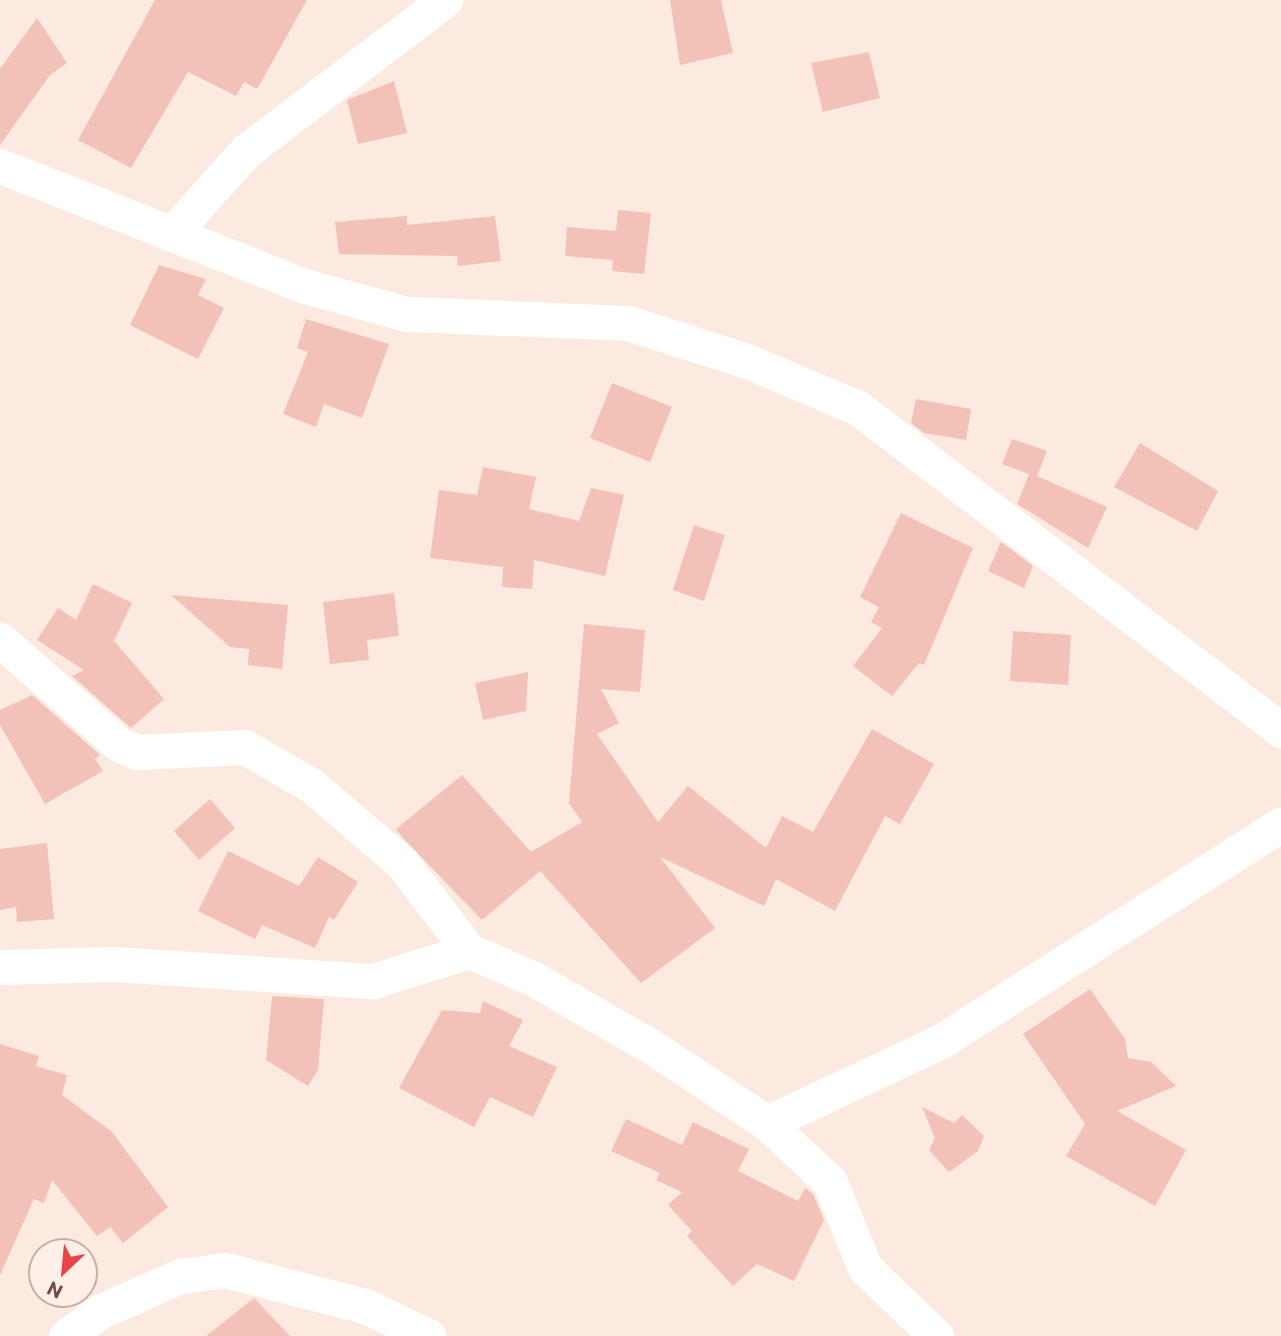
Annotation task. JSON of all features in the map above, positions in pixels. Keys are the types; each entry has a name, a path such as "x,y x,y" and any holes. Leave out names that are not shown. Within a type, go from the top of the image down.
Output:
{"street":[{"path":"175,230 246,151 445,0"},
{"path":"0,166 175,230 305,286 407,314 628,323 747,361 858,408 1281,730"},
{"path":"0,640 120,745 137,752 245,747 312,786 401,863 469,951 532,978 653,1047 767,1124 830,1182 865,1268 936,1336"},
{"path":"767,1124 941,1041 1281,824"},
{"path":"0,967 114,964 373,981 469,951"},
{"path":"66,1336 101,1311 180,1276 225,1270 365,1306 428,1336"}],"building":[{"path":"155,0 307,0 257,89 244,82 236,96 188,72 131,168 78,140"},
{"path":"670,0 721,0 733,53 680,65"},
{"path":"37,18 67,63 50,75 0,145 0,69"},
{"path":"869,52 880,98 823,112 811,63"},
{"path":"394,81 407,133 358,144 347,100"},
{"path":"618,210 651,213 644,274 612,271 613,260 565,256 567,227 616,231"},
{"path":"407,216 407,225 495,216 501,261 458,266 457,256 339,254 335,222"},
{"path":"159,265 206,279 198,295 224,308 198,359 130,325"},
{"path":"306,319 389,344 362,418 324,404 316,427 283,414 308,352 297,348"},
{"path":"612,383 672,407 650,462 590,438"},
{"path":"916,399 971,409 966,440 924,433 911,423"},
{"path":"1012,439 1047,451 1037,476 1107,507 1088,548 1017,504 1029,474 1002,464"},
{"path":"1140,443 1218,491 1197,531 1114,487"},
{"path":"483,467 536,477 529,509 579,521 591,488 624,495 605,576 534,560 532,589 502,587 503,567 430,558 439,490 477,495"},
{"path":"901,513 973,548 924,665 919,663 892,696 853,666 882,628 871,622 879,607 860,597"},
{"path":"694,525 725,535 704,601 673,590"},
{"path":"1001,542 1033,566 1024,588 988,571"},
{"path":"93,584 132,603 114,641 164,699 131,728 72,676 84,670 37,640 58,608 76,620"},
{"path":"394,593 399,636 367,640 369,660 330,664 323,602"},
{"path":"171,595 288,605 282,669 248,665 249,649 230,647"},
{"path":"584,624 645,630 640,692 601,689 619,723 597,734 658,822 688,786 766,848 782,816 813,832 872,729 934,764 900,824 885,816 835,911 776,879 764,906 660,857 715,928 641,983 540,871 482,920 402,837 396,829 462,775 531,852 582,822 569,803"},
{"path":"1013,631 1071,635 1068,685 1010,681"},
{"path":"528,672 526,711 483,720 475,683"},
{"path":"32,695 100,755 95,759 103,771 45,804 0,725 0,710"},
{"path":"210,799 235,828 199,860 174,831"},
{"path":"47,843 54,919 17,922 16,907 0,910 0,849"},
{"path":"228,851 299,886 318,857 358,882 334,920 329,917 315,948 262,925 255,939 198,911"},
{"path":"1090,989 1125,1039 1128,1058 1151,1062 1176,1086 1117,1111 1186,1150 1155,1206 1066,1156 1085,1124 1023,1034"},
{"path":"272,996 324,999 318,1070 308,1086 266,1060"},
{"path":"483,1001 523,1020 509,1046 557,1067 533,1117 490,1097 474,1127 399,1088 442,1010 480,1013"},
{"path":"0,1044 39,1056 36,1066 67,1075 62,1095 112,1132 168,1207 123,1243 110,1227 97,1236 52,1180 44,1203 34,1199 0,1275"},
{"path":"922,1107 954,1123 962,1115 984,1136 978,1151 949,1172 929,1150 935,1138"},
{"path":"626,1119 682,1145 693,1122 749,1149 738,1171 798,1201 805,1188 813,1194 824,1220 794,1281 757,1264 733,1286 687,1236 692,1231 668,1205 682,1192 656,1180 660,1173 611,1151"},
{"path":"254,1298 290,1336 206,1336"}]}
